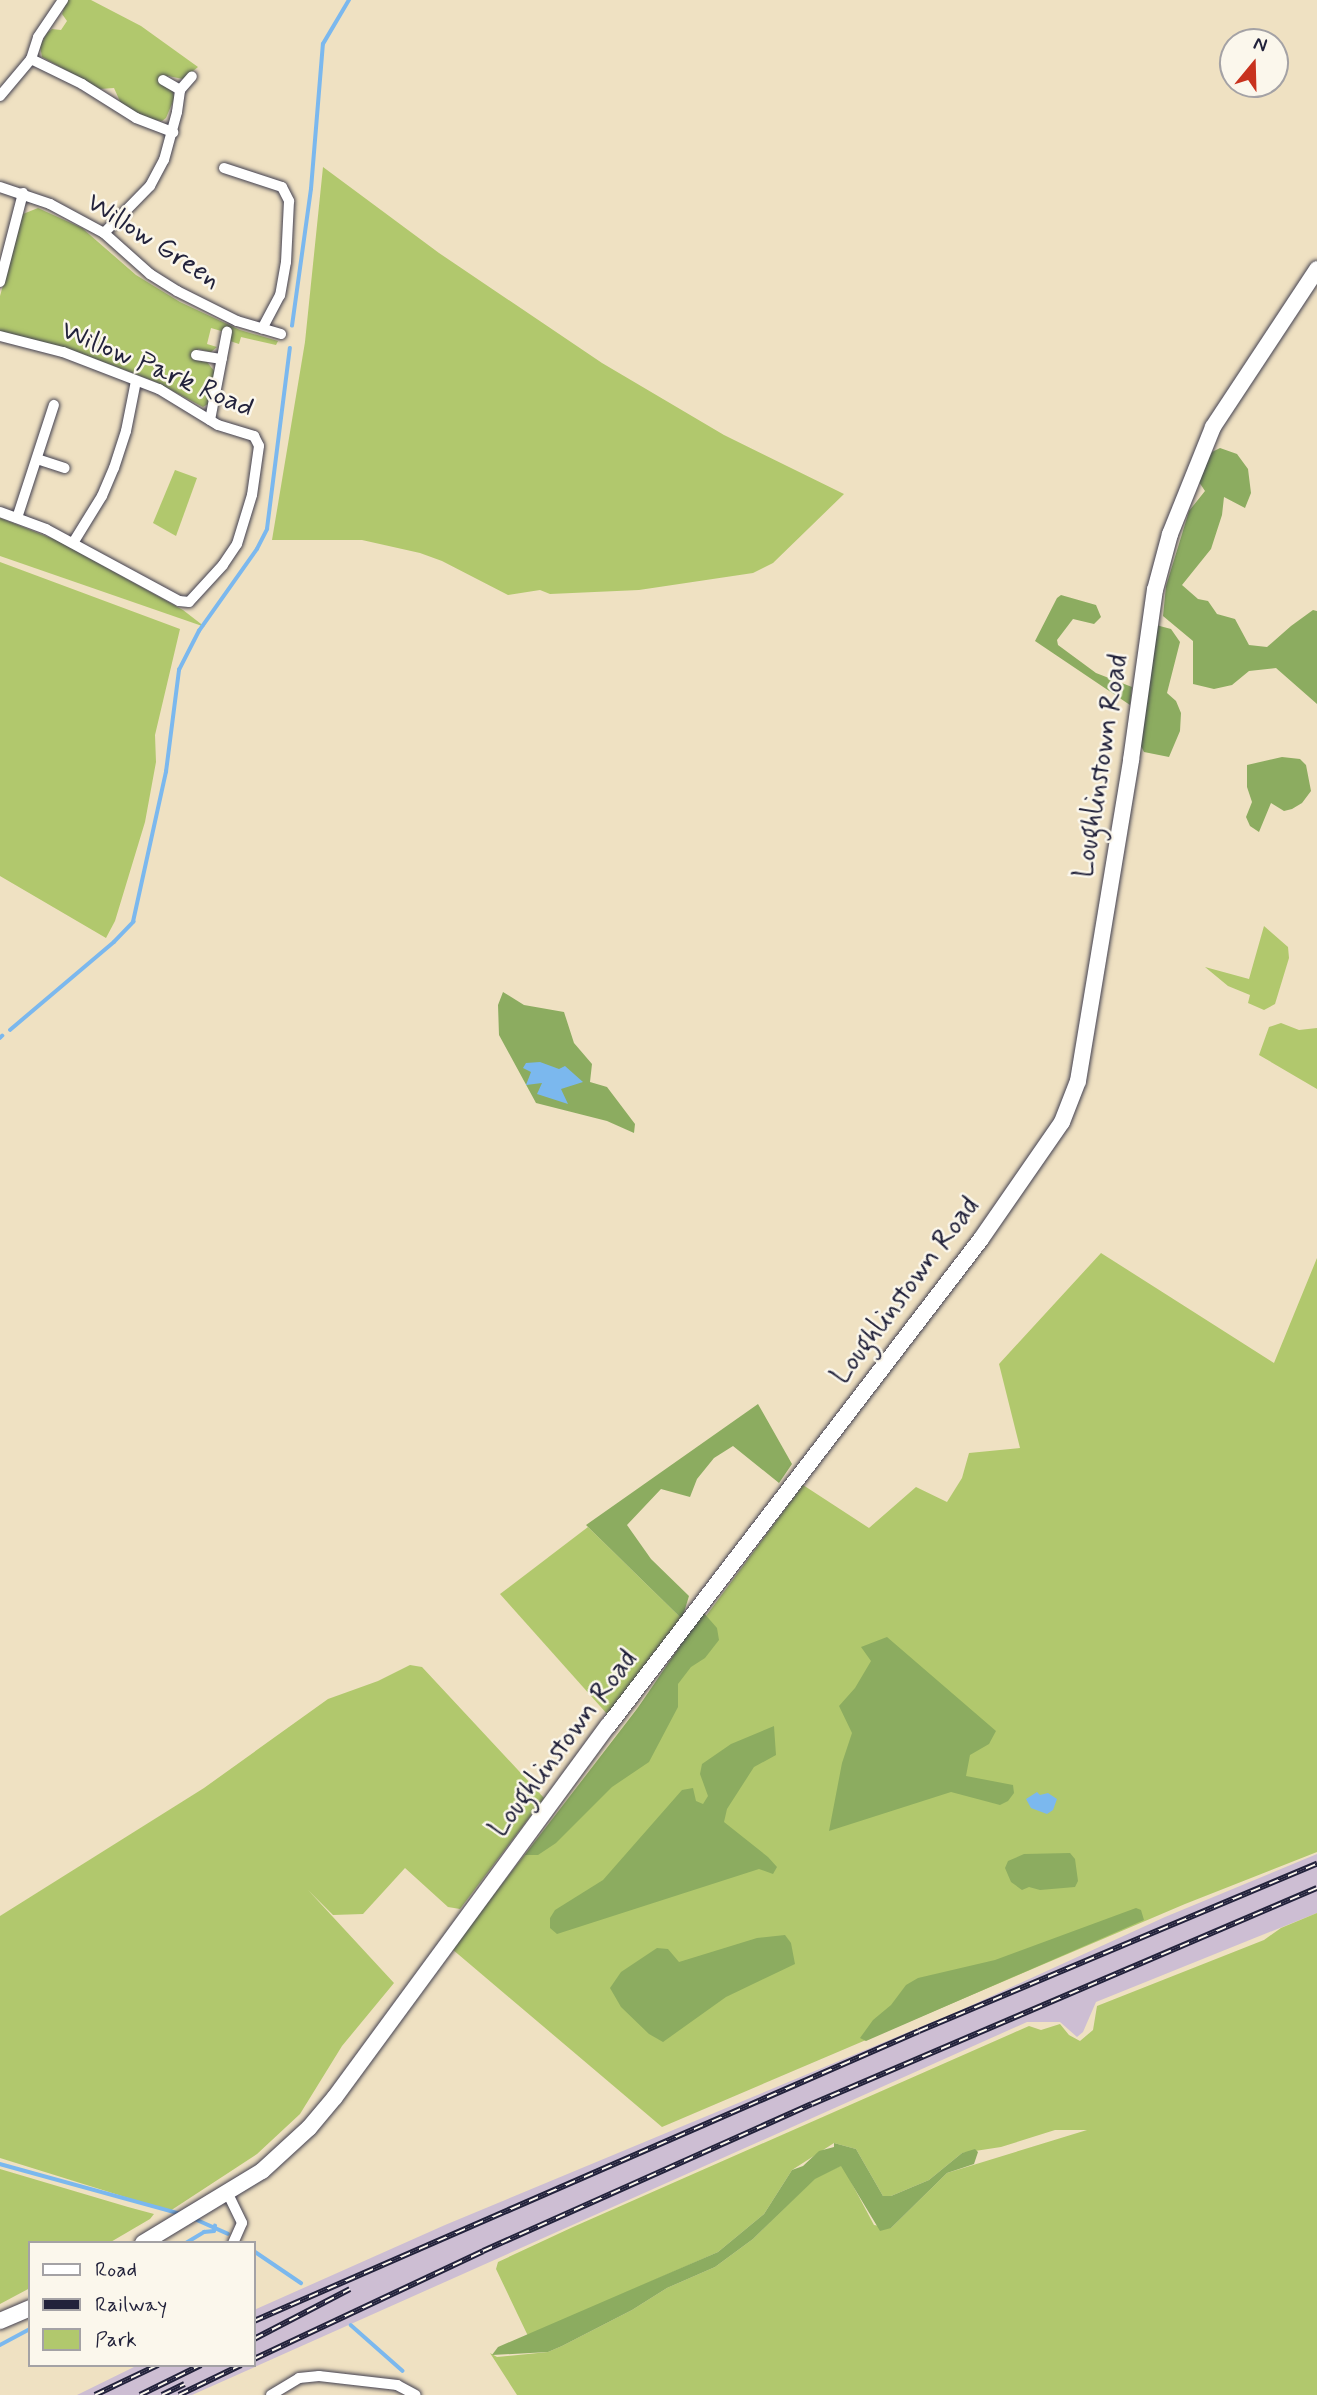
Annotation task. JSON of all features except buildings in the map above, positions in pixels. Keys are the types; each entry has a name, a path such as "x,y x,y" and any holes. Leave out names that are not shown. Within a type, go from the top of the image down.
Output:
{"street":[{"path":"0,96 31,59 38,37 63,0"},
{"path":"31,59 82,83 136,118 173,132"},
{"path":"104,233 150,186 164,160 173,132 180,90 191,76"},
{"path":"163,80 180,90"},
{"path":"224,169 282,187 289,201 286,262 280,295 262,329"},
{"name":"Willow Green","path":"0,187 50,204 104,233 138,265 170,287 225,315 281,334"},
{"path":"0,282 23,193"},
{"name":"Loughlinstown Road","path":"146,2241 228,2194 278,2159 335,2098 608,1726 981,1239 1062,1122 1078,1081 1131,760 1155,590 1170,534 1213,427 1317,269"},
{"path":"210,420 227,332"},
{"name":"Willow Park Road","path":"0,336 63,352 159,389 210,420 256,437 259,446 257,464 242,531 223,565 189,602 179,601 73,543"},
{"path":"196,355 222,359"},
{"path":"0,512 73,543 97,505 114,468 126,431 136,381"},
{"path":"17,518 54,405"},
{"path":"37,459 65,468"},
{"path":"228,2194 242,2223 234,2241"},
{"path":"0,2321 28,2309"},
{"path":"271,2395 299,2378 318,2376 397,2385 416,2395"}],"shaded area":[{"path":"1317,1854 1317,1913 1096,2002 1083,2032 1077,2037 1060,2022 1027,2022 256,2366 256,2309 445,2225 959,2011 1165,1917"},
{"path":"134,2367 255,2367 192,2395 77,2395"}],"green space":[{"path":"67,0 91,0 141,26 198,67 183,79 168,76 162,83 173,88 174,99 166,118 162,121 139,117 123,108 114,88 100,89 42,57 40,46 47,33 52,29 61,30 67,21 62,14"},
{"path":"323,167 439,253 602,363 724,435 844,494 773,563 753,573 639,590 550,594 540,590 508,595 442,561 420,553 362,540 272,540 305,342"},
{"path":"38,208 82,228 136,275 180,302 240,330 278,341 276,345 241,337 239,344 230,341 228,333 211,328 207,344 217,347 211,352 198,349 195,360 207,362 215,372 208,404 203,407 156,382 80,353 0,332 0,296 23,214"},
{"path":"1220,448 1237,454 1248,469 1251,493 1245,508 1224,497 1222,515 1211,549 1182,585 1198,599 1208,601 1217,614 1235,619 1249,645 1267,647 1313,610 1317,611 1317,704 1276,668 1249,671 1232,685 1214,689 1193,684 1193,641 1163,616 1166,586 1189,511 1205,491 1197,479 1212,452"},
{"path":"175,470 197,478 176,536 153,523"},
{"path":"0,518 56,540 183,610 205,627 0,556"},
{"path":"0,562 180,629 155,735 156,762 145,822 115,921 106,938 0,876"},
{"path":"1061,595 1096,605 1101,617 1094,624 1073,619 1057,640 1058,645 1096,673 1132,687 1130,705 1035,641"},
{"path":"1156,625 1171,629 1180,642 1167,693 1176,701 1181,713 1180,731 1169,757 1144,752 1139,742"},
{"path":"1282,757 1300,759 1306,765 1311,791 1302,803 1292,809 1284,811 1271,803 1259,832 1250,826 1246,817 1252,802 1247,787 1247,765"},
{"path":"1264,926 1288,947 1289,958 1275,1004 1264,1010 1248,1003 1250,995 1228,986 1205,967 1249,979"},
{"path":"503,992 524,1005 564,1012 574,1043 592,1064 590,1082 607,1087 635,1124 634,1133 607,1121 536,1103 499,1035 498,1005"},
{"path":"1281,1023 1299,1030 1317,1028 1317,1089 1259,1055 1269,1027"},
{"path":"1101,1253 1274,1363 1317,1258 1317,1852 1185,1904 662,2127 452,1949 637,1709 803,1485 869,1528 916,1487 947,1502 962,1478 969,1453 1020,1448 999,1364"},
{"path":"758,1404 792,1464 779,1483 733,1446 714,1458 697,1479 690,1497 661,1489 627,1525 651,1559 689,1596 682,1619 586,1525"},
{"path":"588,1527 682,1619 608,1715 500,1594"},
{"path":"703,1612 717,1628 719,1640 678,1684 678,1707 649,1762 612,1787 556,1843 538,1855 525,1855 637,1709"},
{"path":"887,1637 996,1731 989,1744 970,1755 966,1776 1013,1785 1014,1793 1008,1801 1000,1805 951,1792 829,1831 842,1763 852,1733 839,1706 855,1688 871,1661 861,1647"},
{"path":"410,1665 422,1667 544,1798 460,1909 448,1907 405,1868 363,1914 333,1915 308,1890 394,1983 342,2046 300,2114 257,2154 170,2211 0,2158 0,1916 204,1788 328,1699 378,1681"},
{"path":"774,1726 776,1755 754,1767 727,1809 724,1822 768,1857 777,1867 773,1874 759,1869 557,1934 550,1928 550,1918 555,1910 603,1880 682,1790 693,1788 696,1801 703,1804 708,1796 700,1774 702,1764 731,1744"},
{"path":"1070,1853 1075,1859 1078,1881 1075,1887 1040,1890 1029,1887 1022,1890 1011,1882 1005,1868 1008,1861 1024,1854"},
{"path":"1136,1908 1141,1910 1144,1920 866,2041 860,2038 906,1985 918,1978 995,1960"},
{"path":"1317,1913 1317,2395 517,2395 490,2353 497,2357 548,2352 632,2310 667,2288 715,2267 753,2239 815,2178 842,2165 874,2225 891,2228 947,2173 1087,2130 1055,2130 1001,2147 962,2153 929,2180 891,2196 883,2196 856,2149 834,2143 792,2170 764,2214 718,2252 528,2336 496,2269 498,2262 573,2227 1029,2026 1041,2030 1060,2024 1069,2035 1080,2041 1093,2030 1097,2006 1264,1940 1281,1928"},
{"path":"785,1935 791,1943 795,1964 726,1997 663,2042 649,2034 621,2007 610,1988 621,1972 657,1948 668,1949 679,1962 757,1938"},
{"path":"834,2143 856,2149 883,2196 891,2196 929,2180 962,2153 975,2149 978,2152 974,2164 947,2173 891,2228 880,2231 841,2166 815,2179 753,2239 715,2267 667,2288 632,2310 548,2352 492,2355 498,2347 718,2252 764,2214 792,2170 803,2166 819,2151 834,2147"},
{"path":"0,2169 154,2214 112,2241 28,2241 28,2289 0,2304"}],"water":[{"path":"540,1062 559,1069 565,1066 583,1082 561,1089 568,1104 537,1094 542,1083 526,1085 531,1072 523,1068 526,1063"},
{"path":"1037,1792 1040,1795 1048,1793 1057,1799 1053,1810 1047,1814 1031,1808 1026,1799"}],"waterway":[{"path":"292,326 311,189 323,44 349,0"},
{"path":"10,1030 114,942 133,922 166,772 179,670 199,631 257,549 267,529 290,348"},
{"path":"0,2164 182,2214"},
{"path":"195,2219 228,2234"},
{"path":"189,2241 204,2232 214,2231 215,2226"},
{"path":"256,2252 301,2283"},
{"path":"351,2325 403,2371"},
{"path":"0,2345 28,2330"}],"railway":[{"path":"256,2320 919,2031 1317,1864"},
{"path":"256,2358 483,2251 812,2104 1317,1888"},
{"path":"256,2338 350,2289"},
{"path":"95,2395 154,2367"},
{"path":"140,2395 197,2367"},
{"path":"179,2395 237,2367"},
{"path":"162,2395 185,2384"}]}
